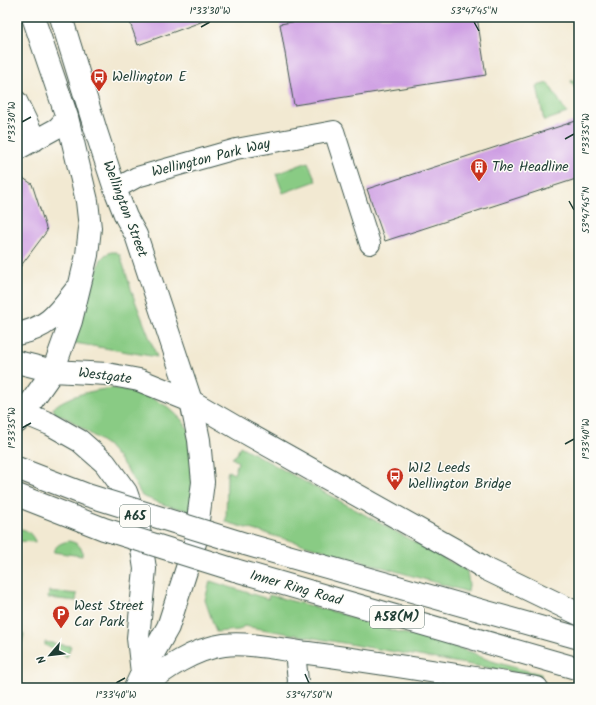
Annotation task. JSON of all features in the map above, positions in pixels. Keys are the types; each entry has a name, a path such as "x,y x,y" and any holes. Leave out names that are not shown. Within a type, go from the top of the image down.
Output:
{"main road":[{"name":"Wellington Street","path":"33,17 67,117 87,201 90,228 87,255 71,321 53,371"},
{"name":"Wellington Street","path":"61,17 96,131 126,217 136,235 191,401 199,440 203,482 195,543 168,627 139,683"},
{"path":"17,334 39,327 54,318 80,286"},
{"name":"Westgate","path":"17,362 53,371 107,374 139,380 191,401 457,551 486,569 575,612"},
{"name":"A65","path":"53,371 19,415 50,424 80,441 105,463 126,492 139,529 145,569 138,638 139,683"},
{"name":"Inner Ring Road","path":"17,468 87,495 245,544 572,636"},
{"name":"Inner Ring Road","path":"17,495 104,528 235,570 569,666"},
{"path":"139,683 156,676 187,657 210,648 224,645 241,645 341,657 537,688"}],"street":[{"path":"17,101 36,140"},
{"path":"17,150 57,128 67,117"},
{"name":"Wellington Park Way","path":"116,189 137,177 236,149 334,131 370,244"},
{"path":"295,652 298,681 297,688"}],"green space":[{"path":"579,79 579,96 571,81"},
{"path":"548,83 567,113 544,121 537,86"},
{"path":"308,162 316,181 283,193 276,174"},
{"path":"111,252 116,252 120,255 134,298 157,357 69,342 84,307 101,259"},
{"path":"113,388 132,391 152,398 168,407 182,420 188,429 194,484 190,511 165,505 142,496 128,471 107,445 70,420 55,413 53,408 59,403 73,396"},
{"path":"240,446 467,571 469,585 468,592 226,522 227,475 228,471 234,474 238,462 232,458 237,454"},
{"path":"17,529 23,529 28,532 35,542 17,541"},
{"path":"69,541 75,543 81,548 82,556 53,552 57,546"},
{"path":"210,581 268,599 269,595 342,614 375,626 446,644 474,653 495,662 541,674 541,677 244,626 239,630 216,632 205,600"},
{"path":"49,591 77,594 76,601 48,598"},
{"path":"17,633 24,634 21,645 17,642"},
{"path":"45,642 71,646 67,657 45,645"}],"building":[{"path":"128,17 209,17 209,19 138,45"},
{"path":"321,17 477,17 486,75 294,105 280,24"},
{"name":"The Headline","path":"579,120 579,178 385,241 367,189"},
{"path":"17,174 32,184 47,231 17,271"}],"place":[{"name":"Wellington E","path":"99,92"},
{"name":"The Headline","path":"479,182"},
{"name":"W12 Leeds Wellington Bridge","path":"395,491"},
{"name":"West Street Car Park","path":"61,629"}]}
